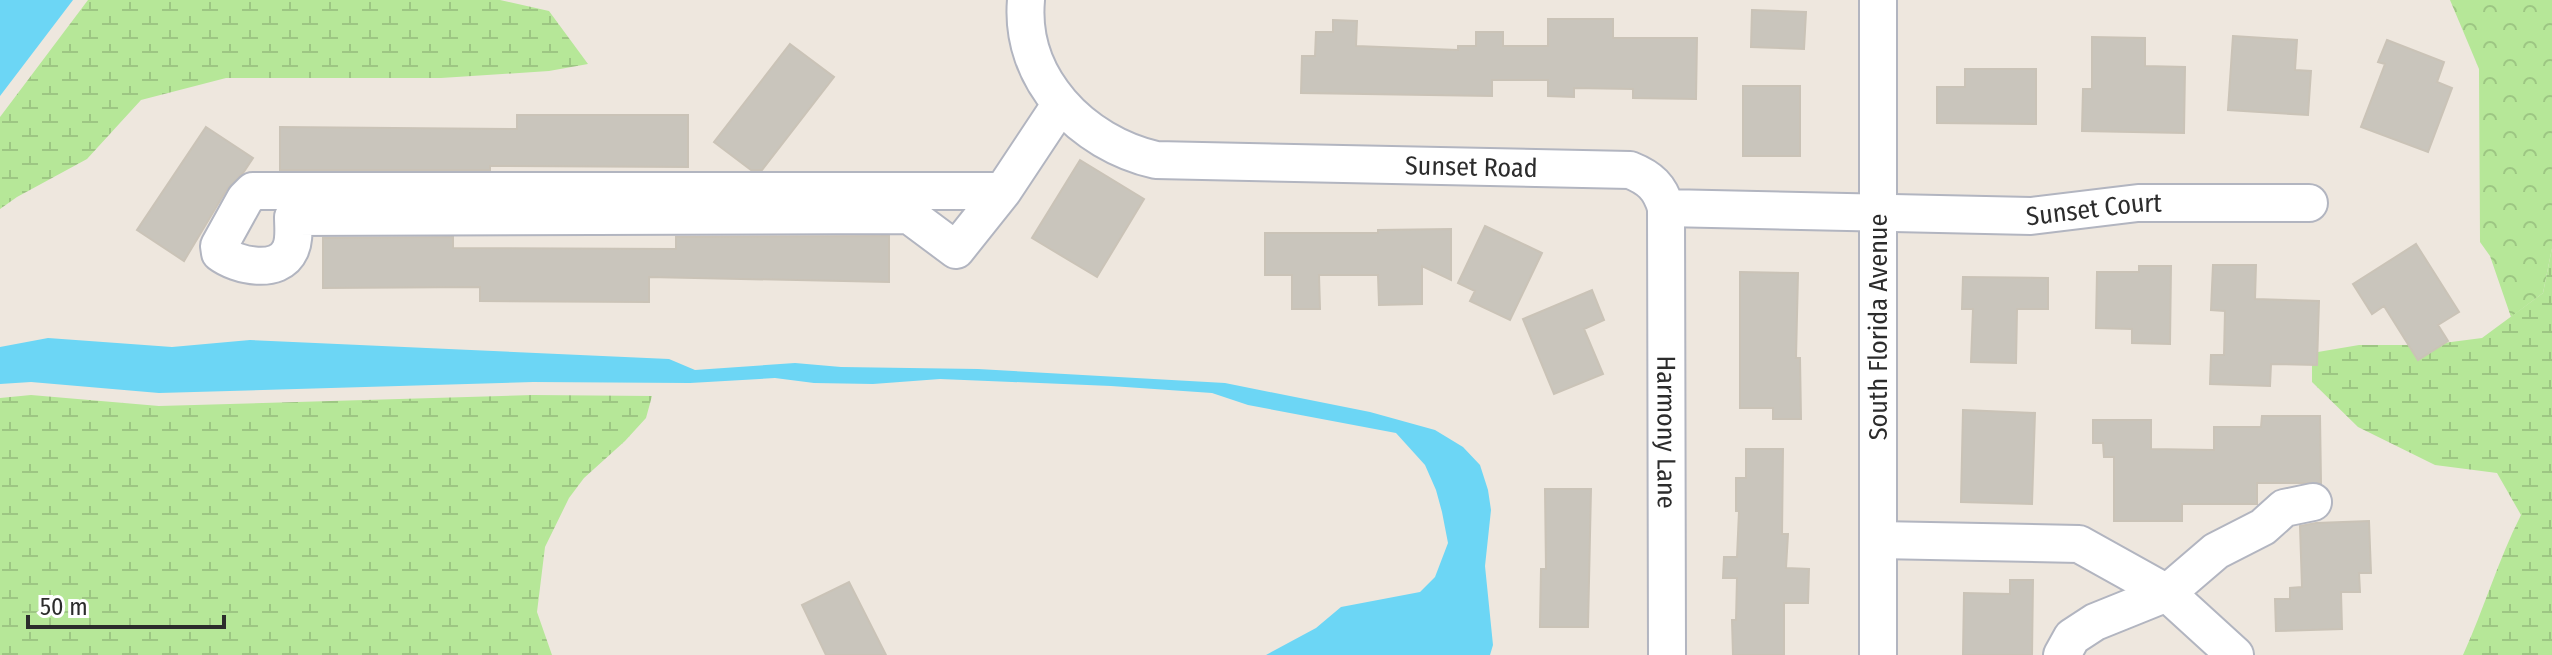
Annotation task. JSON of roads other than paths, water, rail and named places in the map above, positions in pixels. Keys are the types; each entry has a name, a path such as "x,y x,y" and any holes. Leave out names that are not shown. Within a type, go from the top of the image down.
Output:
{"street":[{"path":"1003,191 253,191 245,199 219,246 220,253 236,263 277,263 292,248 293,217 909,215 956,250 1003,191 1060,105 1031,55 1024,19 1026,0"},
{"name":"South Florida Avenue","path":"1878,0 1878,655"},
{"name":"Sunset Road","path":"1060,105 1108,142 1156,160 1630,170 1653,183 1661,192 1666,208"},
{"name":"Sunset Court","path":"1879,212 2031,216 2138,203 2309,203"},
{"path":"1666,208 1879,212"},
{"name":"Harmony Lane","path":"1666,208 1667,655"},
{"path":"2062,655 2072,637 2095,622 2167,593 2216,551 2263,527 2284,508 2313,502"},
{"path":"1878,540 2079,544 2167,593 2235,655"}],"water":[{"path":"0,0 73,0 0,96"},
{"path":"48,338 172,347 250,340 669,359 695,370 795,363 841,367 978,369 1225,383 1370,412 1435,430 1463,447 1480,465 1491,510 1485,566 1493,645 1490,655 1266,655 1316,628 1341,607 1420,592 1435,577 1448,543 1442,512 1425,465 1396,433 1248,405 1212,393 940,379 873,384 814,383 775,378 690,383 533,382 159,393 31,382 0,384 0,347"}]}
